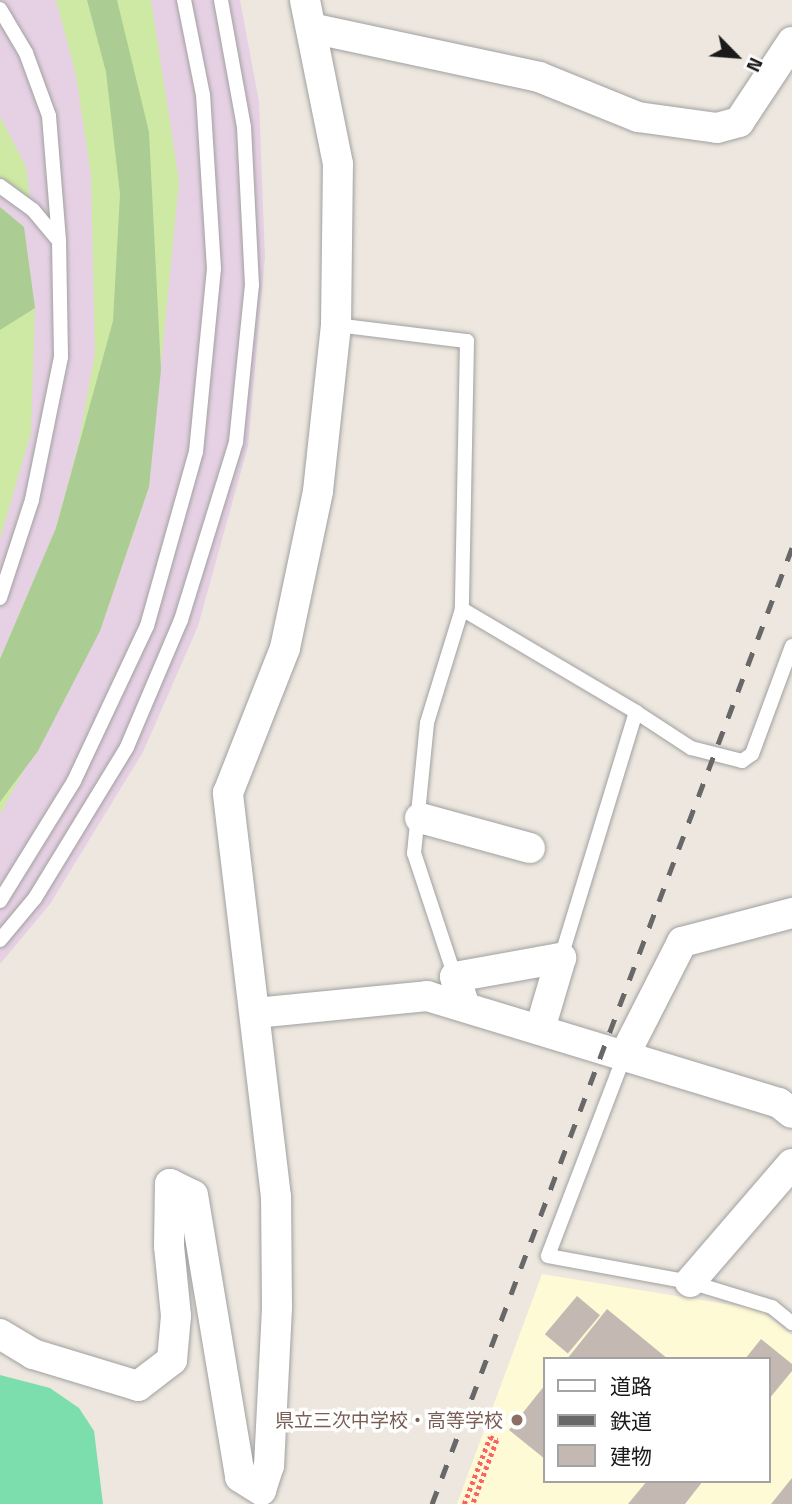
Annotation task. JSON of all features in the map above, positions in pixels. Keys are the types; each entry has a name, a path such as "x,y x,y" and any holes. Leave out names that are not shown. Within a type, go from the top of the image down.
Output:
{"street":[{"path":"0,1334 33,1353 138,1386 172,1360 176,1316 169,1246 170,1184 193,1195 240,1477 261,1489 270,1453 276,1197 228,793 285,648 318,491 336,325 338,164 308,14 539,77 638,117 717,128 740,121 792,42"},
{"path":"420,818 530,848"},
{"path":"625,1055 682,942 792,913"},
{"path":"466,1007 455,977 561,958 540,1029"},
{"path":"255,1013 428,996 779,1103 792,1112"},
{"path":"690,1282 792,1164"}],"lane":[{"path":"0,901 74,781 147,626 196,452 214,269 204,95 184,0"},
{"path":"0,940 35,898 127,747 181,621 236,442 252,285 244,127 221,0"},
{"path":"0,9 26,53 49,116 59,241 61,357 32,500 0,598"},
{"path":"0,186 33,210 59,241"},
{"path":"336,325 467,341 462,609 427,723 420,818 414,853 455,977"},
{"path":"462,609 636,712 691,748 742,761 752,754 792,646"},
{"path":"561,958 636,712"},
{"path":"625,1055 548,1256 690,1282 772,1307 792,1323"}],"path":[{"path":"464,1504 490,1437 497,1440 473,1504"}],"shaded area":[{"path":"0,0 240,0 259,102 265,257 248,446 198,626 143,752 50,904 0,964"},
{"name":"県立三次中学校・高等学校","path":"542,1274 744,1307 763,1312 792,1335 792,1504 457,1504"}],"green space":[{"path":"56,0 151,0 179,181 149,487 100,631 0,814 0,659 56,528 78,446 95,353 91,176 76,75"},
{"path":"87,0 117,0 149,132 161,370 149,487 100,631 38,751 0,802 0,659 56,528 113,321 120,194 106,72"},
{"path":"0,116 26,167 30,198 0,177"},
{"path":"0,207 24,227 35,308 31,432 0,539"},
{"path":"0,207 24,227 35,308 0,330"},
{"path":"0,1375 50,1388 79,1408 94,1431 103,1504 0,1504"}],"building":[{"path":"577,1296 600,1315 568,1354 545,1334"},
{"path":"607,1309 666,1357 569,1357"},
{"path":"761,1339 792,1364 792,1371 771,1397 771,1357 747,1357"},
{"path":"544,1386 544,1458 509,1430"},
{"path":"792,1478 792,1504 771,1504"},
{"path":"645,1483 701,1483 685,1504 628,1504"}],"railway":[{"path":"432,1504 792,548"}],"place":[{"name":"県立三次中学校・高等学校","path":"517,1420"}]}
